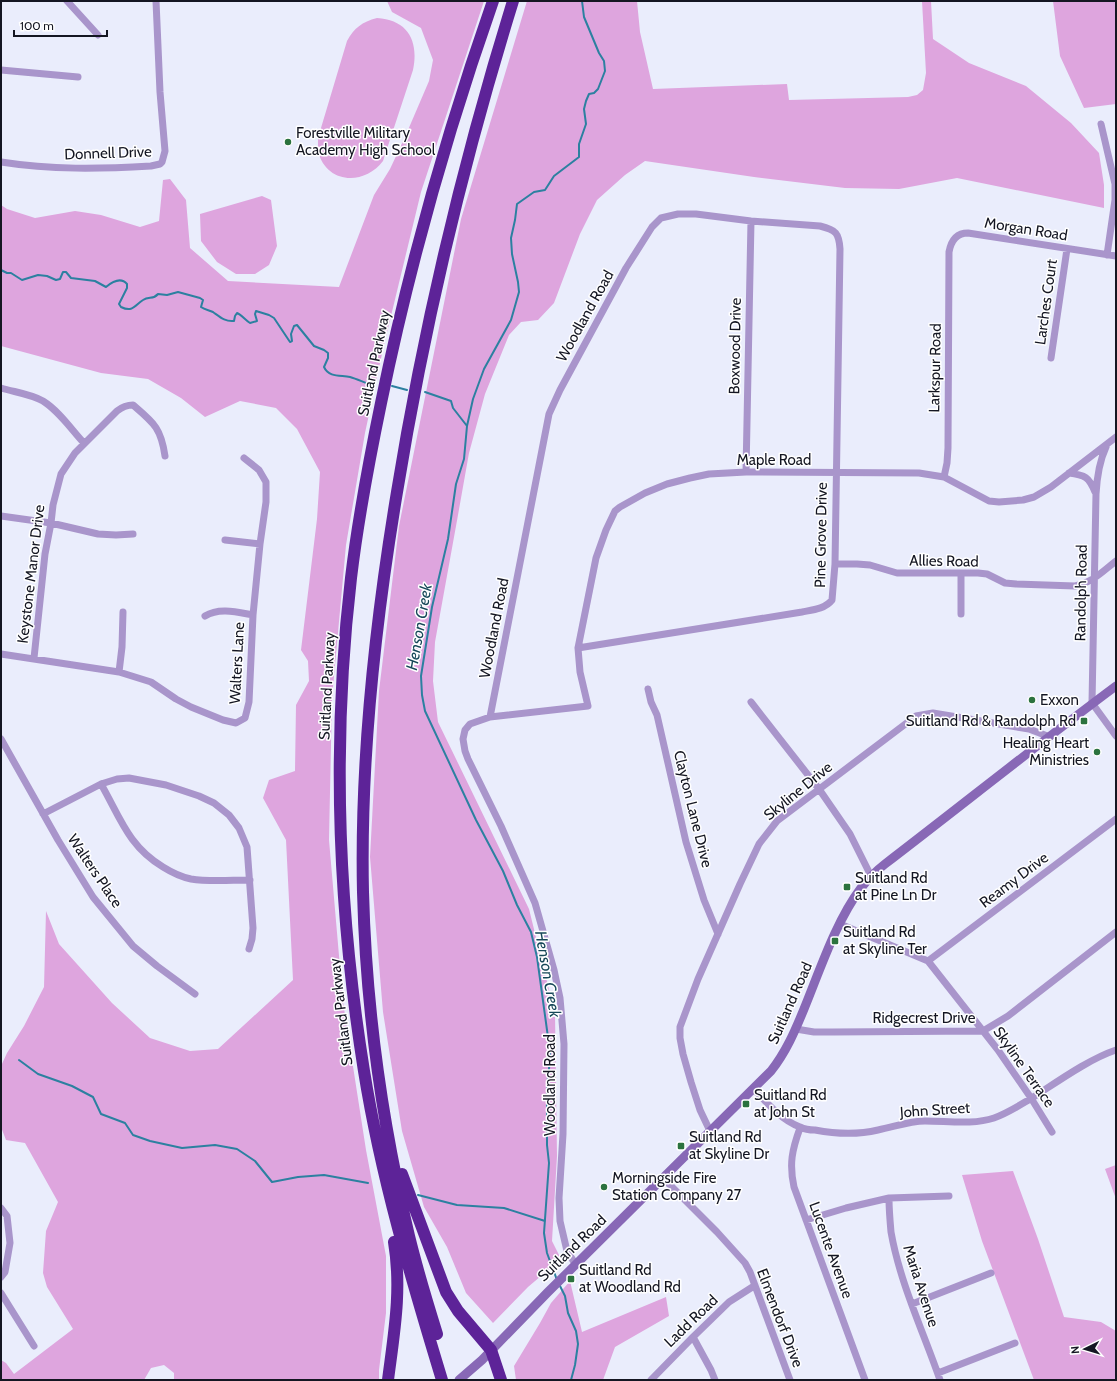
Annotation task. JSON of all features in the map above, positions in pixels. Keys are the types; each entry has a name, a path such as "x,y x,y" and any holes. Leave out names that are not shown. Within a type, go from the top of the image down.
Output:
{"highway":[{"name":"Suitland Parkway","path":"450,1380 442,1366 406,1260 381,1162 365,1080 350,960 345,892 340,750 342,690 351,577 364,487 399,321 421,234 445,147 493,1"},
{"name":"Suitland Parkway","path":"442,1380 442,1366 410,1239 382,1103 369,989 363,892 364,779 375,645 390,538 401,470 429,323 468,155 513,1"},
{"path":"382,1103 393,1138 402,1176 443,1285 458,1311 491,1350 501,1380"},
{"path":"381,1162 384,1197 394,1243 398,1282 397,1317 388,1380"}],"main road":[{"name":"Suitland Road","path":"460,1380 754,1088 778,1062 796,1029 840,924 855,897 871,876 1116,686"}],"street":[{"path":"67,1 98,35"},
{"name":"Donnell Drive","path":"1,162 20,165 85,169 150,166 160,164 164,157 165,150 158,60 156,1"},
{"path":"1,70 78,77"},
{"path":"1101,124 1115,184 1107,255"},
{"name":"Woodland Road","path":"576,1265 567,1251 560,1221 559,1198 563,1134 564,1044 560,998 554,970 535,903 468,759 463,739 465,730 470,724 490,717 546,426 553,403 626,268 652,227 658,221 667,216 696,214 751,221 820,226 830,229 838,235 839,240 840,283"},
{"name":"Boxwood Drive","path":"746,472 751,221"},
{"name":"Morgan Road","path":"949,258 950,246 954,238 966,233 1116,256"},
{"name":"Larches Court","path":"1051,358 1067,249"},
{"name":"Larkspur Road","path":"944,477 948,448 949,258"},
{"name":"Pine Grove Drive","path":"578,648 802,612 824,607 832,600 835,564 840,283"},
{"path":"1,388 42,401 56,412 84,443"},
{"name":"Keystone Manor Drive","path":"34,658 42,574 53,504 62,474 71,458 84,443 121,407 133,405 156,426 163,441 165,456"},
{"name":"Maple Road","path":"490,717 588,706 580,672 578,648 596,558 606,530 615,511 630,501 674,482 709,474 746,472 919,473 944,477 989,501 999,502 1023,500 1034,497 1051,487 1116,437"},
{"name":"Randolph Road","path":"1092,704 1096,494 1101,457 1107,445"},
{"name":"Walters Lane","path":"1,654 119,672 151,682 191,707 231,722 236,723 245,718 249,702 253,615 266,502 266,482 260,470 244,458"},
{"path":"1069,473 1081,474 1086,477 1091,482 1096,494"},
{"path":"1,516 51,523 107,535 116,536 133,534"},
{"path":"225,540 260,544"},
{"name":"Allies Road","path":"835,564 870,565 897,573 986,574 1005,583 1075,586 1082,585 1094,579 1116,561"},
{"path":"961,573 961,614"},
{"path":"205,616 211,612 218,611 240,612 253,615"},
{"path":"119,672 122,647 123,612"},
{"name":"Clayton Lane Drive","path":"648,689 650,702 657,714 659,729 686,842 704,900 718,934"},
{"path":"751,702 819,789 850,834 871,876"},
{"path":"1092,704 1116,736"},
{"name":"Skyline Drive","path":"710,1131 700,1110 691,1082 681,1043 680,1027 718,934 759,844 777,821 916,716 933,713 1029,730 1050,737"},
{"name":"Walters Place","path":"1,739 58,840 93,897 133,946 195,994"},
{"path":"43,814 101,784 117,779 128,778 166,785 199,796 214,803 229,815 239,828 248,847 253,928 252,940 249,949"},
{"path":"101,784 129,836 136,846 155,863 170,872 192,879 250,880"},
{"name":"Reamy Drive","path":"928,961 1116,819"},
{"name":"Skyline Terrace","path":"840,924 928,961 983,1031 1032,1098 1052,1132"},
{"name":"Ridgecrest Drive","path":"796,1029 814,1032 983,1031 1008,1016 1116,932"},
{"name":"John Street","path":"754,1088 773,1109 800,1128 825,1132 856,1134 925,1121 958,1122 993,1118 1032,1098 1109,1052 1116,1050"},
{"name":"Lucente Avenue","path":"800,1128 792,1150 791,1174 794,1187 865,1380"},
{"name":"Elmendorf Drive","path":"663,1178 717,1232 745,1263 790,1380"},
{"path":"806,1220 846,1208 889,1198 950,1196"},
{"name":"Maria Avenue","path":"889,1198 891,1230 896,1252 912,1304 939,1377"},
{"path":"1,1208 7,1216 10,1243 5,1272 1,1277"},
{"path":"912,1304 991,1274"},
{"name":"Ladd Road","path":"651,1380 730,1302 754,1286"},
{"path":"1,1294 34,1346"},
{"path":"693,1337 715,1380"},
{"path":"939,1377 1015,1343"}],"shaded area":[{"path":"387,1 484,1 421,192 383,349 365,433 346,545 332,698 329,840 343,1002 366,1150 386,1256 386,1313 379,1380 174,1380 174,1373 164,1365 151,1368 144,1380 1,1380 1,1360 6,1363 14,1374 73,1329 47,1287 43,1273 46,1231 58,1202 25,1143 6,1140 1,1127 1,1066 44,987 46,911 59,944 112,1003 150,1038 190,1051 218,1049 293,980 286,840 263,798 269,780 295,771 296,705 309,681 308,661 301,650 317,519 320,472 297,429 276,408 240,401 205,417 181,398 148,379 101,373 1,346 1,205 7,209 35,218 75,211 101,215 140,227 159,221 163,180 170,179 186,200 190,248 228,281 339,287 374,195 390,169 429,81 433,60 421,28 392,12"},
{"path":"527,1 637,1 640,32 653,89 787,84 789,100 908,97 917,95 923,90 926,73 922,1 931,1 933,39 969,63 1026,86 1071,123 1099,153 1104,185 1104,208 957,178 899,189 845,188 754,177 645,161 625,175 597,200 580,234 554,303 538,320 521,322 509,335 485,394 469,453 435,642 433,681 438,722 529,909 555,1014 557,1156 552,1241 561,1259 528,1287 493,1323 466,1293 447,1247 424,1207 402,1131 383,1012 370,857 379,691 399,526 461,219"},
{"path":"1053,1 1116,1 1116,104 1084,108 1060,56"},
{"path":"377,18 397,23 409,34 414,50 413,70 383,161 366,175 356,178 346,178 329,170 322,162 318,151 318,138 347,41 359,26 367,21"},
{"path":"262,196 271,200 277,246 269,265 255,274 236,274 217,262 201,241 200,214"},
{"path":"1116,1165 1116,1199 1105,1169"},
{"path":"1013,1171 1064,1317 1101,1322 1116,1331 1116,1380 1034,1380 982,1241 962,1175"},
{"path":"570,1281 582,1332 666,1297 669,1316 615,1347 603,1380 516,1380 514,1366 551,1303"}],"waterway":[{"name":"Henson Creek","path":"557,1280 547,1253 544,1233 549,1163 547,1145 547,1086 550,1052 537,957 531,932 425,711 421,676 432,607 448,539 456,484 464,459 467,426 473,399 484,369 511,320 519,292 512,254 511,238 517,204 534,192 545,190 554,176 579,157 579,144 586,124 584,109 586,101 589,94 594,93 598,89 605,71 604,61 599,53 584,17 582,1"},
{"path":"1,270 11,273 22,280 38,275 47,276 56,280 60,279 63,272 66,272 71,278 95,281 106,287 114,282 122,281 127,284 127,288 119,304 125,309 134,308 143,300 154,297 158,294 167,295 178,292 200,298 203,300 201,307 228,321 234,321 237,313 250,323 257,321 255,314 256,311 269,315 274,318 290,342 292,341 291,334 294,326 297,325 314,346 328,353 328,358 324,367 326,371 332,374 350,377 369,384"},
{"path":"392,386 407,390"},
{"path":"425,392 451,401 453,408 467,426"},
{"path":"19,1060 38,1074 72,1086 93,1097 101,1114 125,1123 133,1135 150,1141 182,1148 215,1145 237,1149 255,1161 272,1182 298,1177 324,1175 368,1183"},
{"path":"418,1195 457,1205 504,1208 545,1221"},
{"name":"Henson Creek","path":"559,1284 565,1296 568,1313 576,1331 578,1344 571,1380"}],"place":[{"name":"Forestville Military Academy High School","path":"288,142"},
{"name":"Exxon","path":"1032,700"},
{"name":"Suitland Rd & Randolph Rd","path":"1084,721"},
{"name":"Healing Heart Ministries","path":"1097,752"},
{"name":"Suitland Rd at Pine Ln Dr","path":"847,887"},
{"name":"Suitland Rd at Skyline Ter","path":"835,941"},
{"name":"Suitland Rd at John St","path":"746,1104"},
{"name":"Suitland Rd at Skyline Dr","path":"681,1146"},
{"name":"Morningside Fire Station Company 27","path":"604,1187"},
{"name":"Suitland Rd at Woodland Rd","path":"571,1279"}]}
